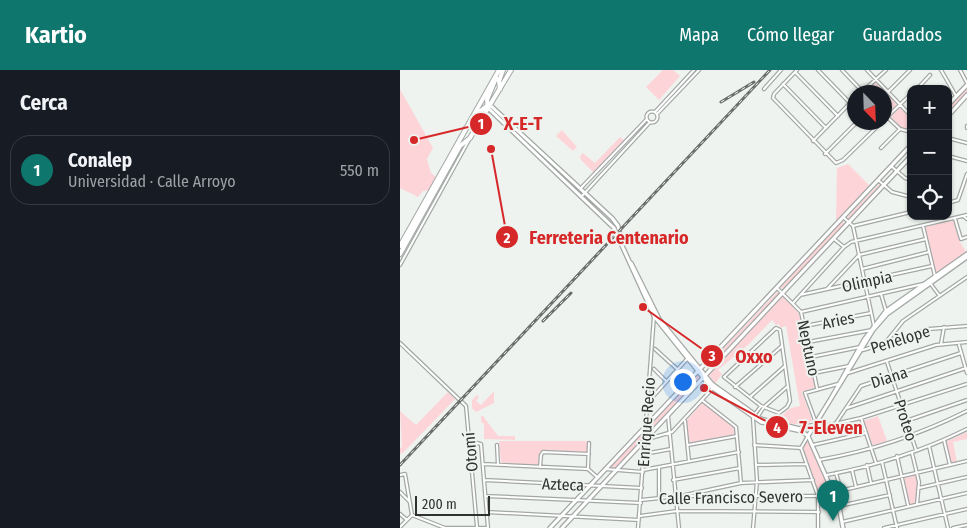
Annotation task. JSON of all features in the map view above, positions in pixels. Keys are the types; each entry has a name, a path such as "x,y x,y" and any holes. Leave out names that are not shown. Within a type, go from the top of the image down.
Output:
{"main road":[{"path":"500,89 499,81 503,70"},
{"path":"460,146 470,138 511,70"},
{"path":"488,106 487,100 498,72"},
{"path":"400,246 498,72"},
{"path":"473,116 488,106"},
{"path":"400,254 460,146 466,128 480,122"}],"street":[{"path":"656,113 694,70"},
{"path":"577,193 647,119 648,113 656,113 699,70"},
{"path":"764,89 781,70"},
{"path":"818,70 847,100"},
{"path":"842,70 856,85"},
{"path":"867,70 882,85"},
{"path":"870,85 886,70"},
{"path":"892,88 910,70"},
{"path":"941,70 956,96"},
{"path":"957,106 952,101 967,84 960,70"},
{"path":"838,116 796,71 774,94 775,101 825,154 836,163 843,160 874,130"},
{"path":"920,85 930,75"},
{"path":"783,84 826,128"},
{"path":"952,112 967,95"},
{"path":"892,96 907,112"},
{"path":"892,112 907,98"},
{"path":"488,106 585,192 608,215 617,230 655,314 699,370"},
{"path":"488,106 617,230"},
{"path":"813,141 847,106"},
{"path":"581,197 650,122 658,120 656,113"},
{"path":"647,119 650,122"},
{"path":"892,122 900,129 907,131"},
{"path":"881,148 900,129"},
{"path":"825,154 849,130"},
{"path":"630,137 633,140"},
{"path":"400,265 470,138"},
{"path":"952,139 967,143"},
{"path":"550,528 907,149"},
{"path":"952,157 967,161"},
{"path":"562,528 848,221 907,161"},
{"path":"891,166 907,178"},
{"path":"952,202 958,200 967,174"},
{"path":"878,180 892,192 907,196"},
{"path":"853,226 907,213"},
{"path":"605,218 608,215"},
{"path":"952,219 967,215"},
{"path":"963,216 967,220"},
{"path":"843,217 853,226 873,328"},
{"path":"955,218 962,239 967,237"},
{"path":"792,303 844,247 856,240 945,220"},
{"path":"923,226 935,276"},
{"path":"833,238 844,247"},
{"path":"826,290 859,255 926,240"},
{"path":"862,269 929,252"},
{"path":"829,402 849,366 886,311 923,284 967,256"},
{"path":"808,342 873,328 893,308 967,256"},
{"name":"Olimpia","path":"800,295 932,266"},
{"path":"886,342 903,321 967,277"},
{"path":"930,283 939,296"},
{"path":"801,312 923,284"},
{"name":"Neptuno","path":"777,288 801,312 817,388"},
{"path":"881,294 886,311"},
{"name":"Aries","path":"804,326 871,313"},
{"path":"655,314 714,388 755,418 800,429 810,438 834,491 843,528"},
{"name":"Enrique Recio","path":"638,528 655,314"},
{"name":"Penèlope","path":"811,358 886,342 929,329 967,326"},
{"path":"941,344 944,327"},
{"path":"778,328 783,345 790,401 778,413 750,398 724,377 774,329 778,328"},
{"path":"848,373 941,344 967,342"},
{"name":"Otomí","path":"400,343 466,406 477,527"},
{"path":"959,344 967,373"},
{"path":"735,387 783,345"},
{"path":"801,448 810,438 812,429 848,373 861,348"},
{"path":"656,349 677,369"},
{"name":"Diana","path":"836,424 859,387 961,353"},
{"path":"712,356 714,361 718,360"},
{"path":"647,402 688,358"},
{"name":"Proteo","path":"887,361 916,450"},
{"path":"750,398 785,366"},
{"path":"814,373 849,366"},
{"path":"846,408 966,368"},
{"path":"654,369 666,381"},
{"path":"816,424 805,393 817,388 838,384"},
{"path":"812,429 862,418 967,384"},
{"path":"753,528 757,481 754,445 755,418 762,406 788,386"},
{"path":"651,438 670,433 685,420 714,388"},
{"path":"906,421 967,400"},
{"path":"703,401 735,425 741,483"},
{"path":"820,460 847,455 911,435 967,411"},
{"path":"668,414 679,528"},
{"path":"862,418 876,463"},
{"path":"685,420 690,461"},
{"path":"800,429 816,424"},
{"path":"810,438 812,429"},
{"path":"826,475 867,466 912,452 967,429"},
{"path":"810,438 866,433"},
{"path":"688,445 737,436"},
{"path":"944,440 950,465"},
{"path":"412,515 445,528 488,528 480,443 469,441"},
{"path":"588,469 589,443"},
{"path":"497,445 498,465"},
{"path":"754,445 801,448"},
{"path":"929,446 948,528"},
{"path":"801,448 818,496 818,528"},
{"path":"644,454 671,449"},
{"path":"540,467 543,452 589,454"},
{"path":"605,469 643,471 739,452"},
{"path":"912,452 919,488 916,504"},
{"path":"897,456 908,506"},
{"path":"882,461 897,527"},
{"name":"Calle Francisco Severo","path":"485,496 587,501 641,501 675,496 818,496 967,461"},
{"path":"483,464 588,469 597,477"},
{"path":"756,465 806,464"},
{"path":"867,466 871,483"},
{"path":"659,467 659,498"},
{"path":"673,480 740,468"},
{"path":"852,470 856,486"},
{"path":"400,475 403,472 405,474 412,515"},
{"path":"836,473 841,490"},
{"path":"919,488 967,477"},
{"name":"Azteca","path":"484,480 642,488"},
{"path":"680,496 757,481 813,480"},
{"path":"400,492 409,501"},
{"path":"842,522 967,493"},
{"path":"839,506 890,495"},
{"path":"884,528 897,527 967,509"},
{"path":"487,512 640,520"},
{"path":"640,516 677,512 818,512"},
{"path":"400,514 407,520"},
{"path":"400,527 412,515"},
{"path":"953,528 967,525"}],"shaded area":[{"path":"663,70 673,70 680,76 659,100 646,87"},
{"path":"967,86 967,94 952,110 952,103"},
{"path":"400,89 433,148 427,159 431,173 436,177 429,190 423,191 418,197 400,188"},
{"path":"892,100 897,105 892,111"},
{"path":"900,107 907,115 907,129 900,127 892,116"},
{"path":"562,130 577,147 573,151 556,136"},
{"path":"620,137 624,140 594,173 581,160 580,156 583,153 595,163"},
{"path":"848,164 870,186 836,222 837,168"},
{"path":"879,184 881,185 849,219 847,217"},
{"path":"953,220 960,242 967,253 936,274 925,229 926,227"},
{"path":"842,221 845,224 783,289 781,287"},
{"path":"777,292 779,293 717,359 715,357"},
{"path":"783,296 799,314 815,387 802,392 812,420 808,425 780,423 787,411 800,406 786,326 780,328 779,324 776,325 772,320 748,345 718,370 722,374 715,384 709,375"},
{"path":"698,374 701,378 648,432 648,428"},
{"path":"494,391 494,403 476,412 472,408 472,400 477,395 479,397 476,401 481,405"},
{"path":"448,392 455,399 400,455 400,447 402,448 400,411 416,425"},
{"path":"701,404 704,404 734,426 736,434 690,444 686,421"},
{"path":"481,416 483,416 498,436 515,436 515,440 484,439 484,424 481,422"},
{"path":"878,416 887,441 873,446 864,421"},
{"path":"644,430 643,439 615,470 607,469"},
{"path":"967,432 967,439 953,442 957,462 951,463 946,442"},
{"path":"807,439 830,490 820,494 802,450"},
{"path":"499,441 588,441 587,452 543,450 539,454 538,466 501,463"},
{"path":"916,475 918,485 915,504 910,505 904,478"}],"railway":[{"path":"400,465 770,70"},
{"path":"721,102 754,82"},
{"path":"543,321 571,293"}],"place":[{"name":"X-E-T","path":"414,140"},
{"name":"Ferreteria Centenario","path":"491,149"},
{"name":"Oxxo","path":"643,307"},
{"name":"7-Eleven","path":"704,388"},
{"name":"Conalep","path":"833,521"}]}
